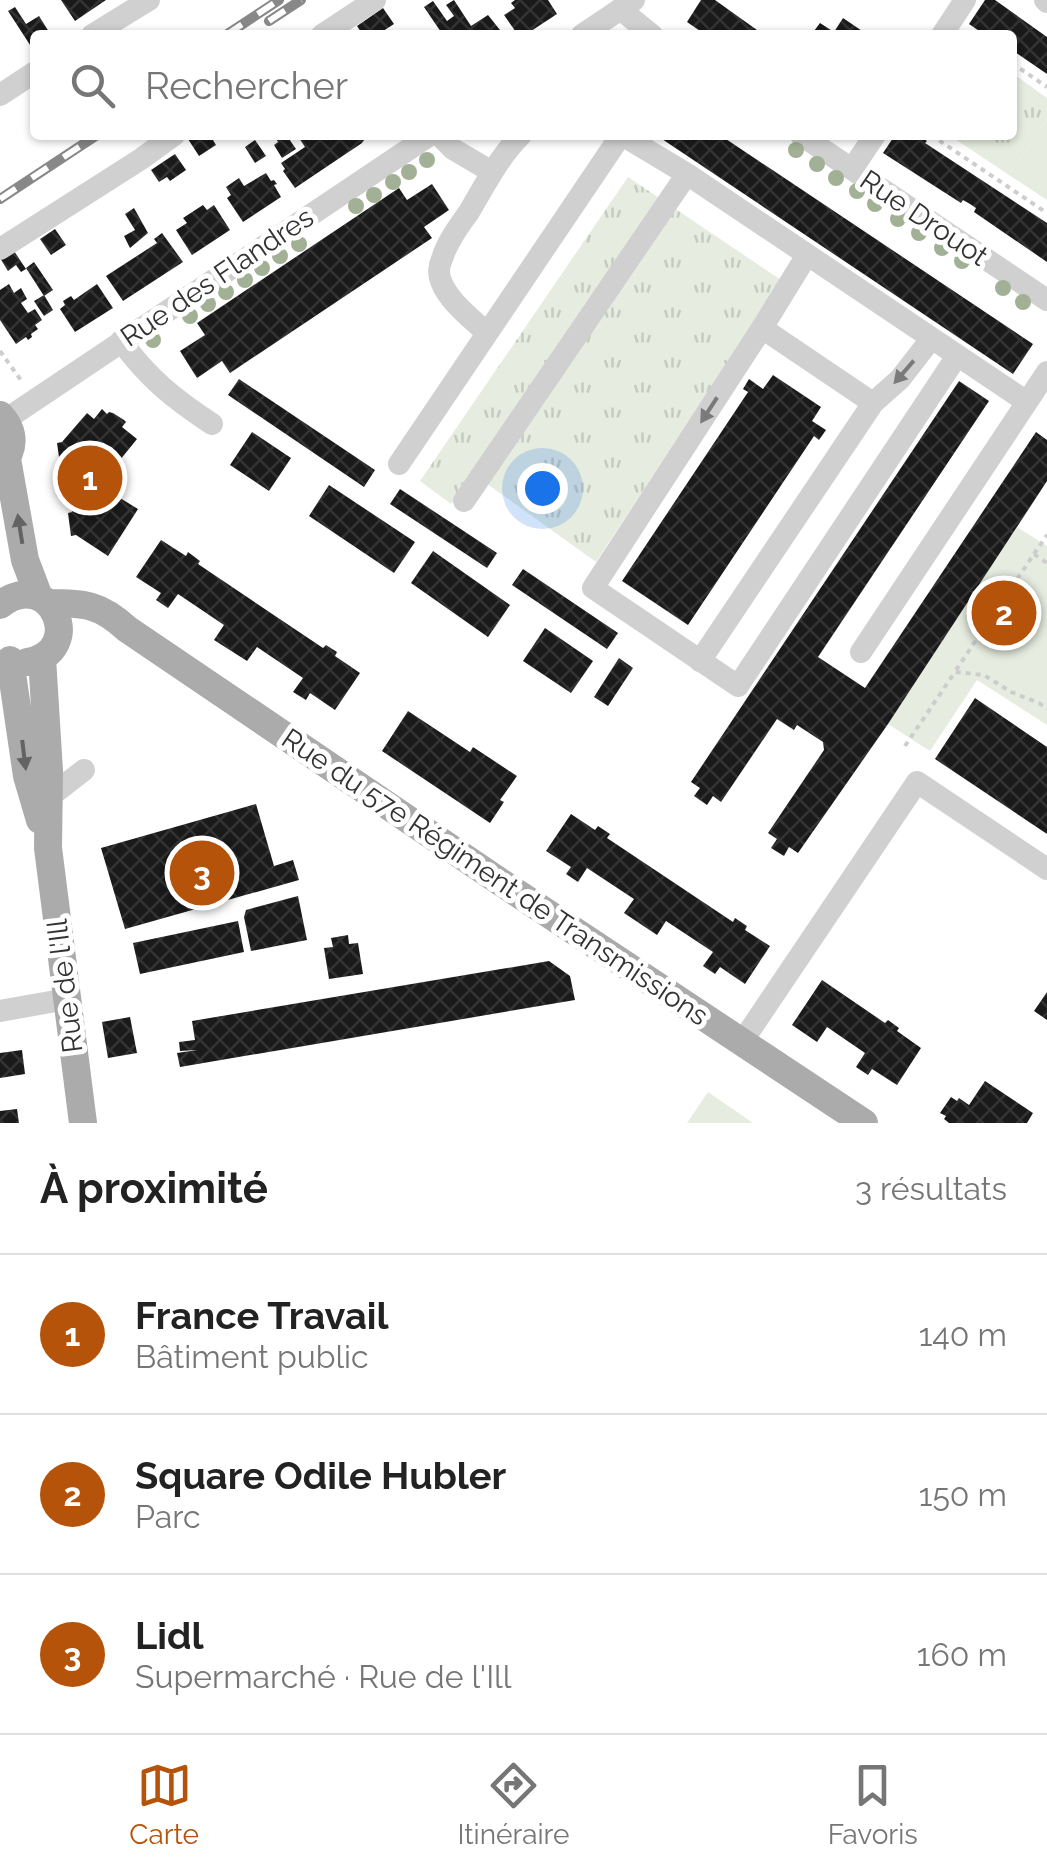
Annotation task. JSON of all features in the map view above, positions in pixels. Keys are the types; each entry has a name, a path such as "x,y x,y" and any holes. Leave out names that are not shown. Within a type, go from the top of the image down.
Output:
{"main road":[{"path":"3,418 12,439 4,463 14,486 25,560 59,621 56,642 42,658 21,662 5,656"},
{"name":"Rue du 57e Régiment de Transmissions","path":"0,604 18,594 81,603 110,614 864,1123"},
{"path":"59,632 105,624 127,629"},
{"name":"Rue de l'Ill","path":"5,656 27,776 48,848"},
{"name":"Rue de l'Ill","path":"42,658 49,771 48,848 82,1123"}],"street":[{"path":"100,30 149,0"},
{"path":"330,30 375,0"},
{"path":"945,30 965,0"},
{"path":"590,30 627,5 648,30"},
{"path":"0,96 30,75"},
{"path":"0,249 167,140"},
{"name":"Rue des Flandres","path":"3,418 422,140"},
{"path":"445,140 492,172"},
{"path":"487,334 450,296 441,282 439,269 443,255 492,172 516,140"},
{"path":"398,464 619,140"},
{"path":"630,140 1027,402"},
{"name":"Rue Drouot","path":"808,140 1047,300"},
{"path":"852,170 872,140"},
{"path":"464,502 687,174"},
{"path":"807,255 593,588 700,661 738,686 958,356"},
{"path":"762,328 872,403"},
{"path":"700,661 872,403 900,379 931,338"},
{"path":"121,341 157,384 212,424"},
{"path":"861,652 1047,372"},
{"path":"48,798 84,770"},
{"path":"742,1042 917,782 1047,869"},
{"path":"0,1011 67,999"}],"path":[{"path":"1017,66 1047,87"},
{"path":"938,140 1047,213"},
{"path":"0,351 28,390"},
{"path":"905,746 1047,535"},
{"path":"1034,554 1047,563"},
{"path":"955,672 984,676 1047,709"}],"green space":[{"path":"1017,77 1047,98 1047,120 1009,175 956,140 1017,140"},
{"path":"1047,120 1047,200 1009,175"},
{"path":"628,177 781,280 596,562 472,473 451,504 420,481"},
{"path":"1017,527 1047,546 1047,725 977,680 930,751 888,724"},
{"path":"708,1092 753,1123 687,1123"}],"building":[{"path":"61,0 106,0 75,21"},
{"path":"454,0 471,26 488,15 500,30 440,30 424,7 433,1 447,21 454,16 446,5"},
{"path":"548,0 557,14 533,30 514,30 504,15 515,8 511,3"},
{"path":"701,0 715,0 757,30 699,30 687,22"},
{"path":"985,0 995,0 1047,37 1047,74 1017,53 1017,30 978,30 969,24"},
{"path":"15,7 26,24 39,16 48,30 30,30 30,45 8,11"},
{"path":"383,8 394,24 385,30 360,30 357,26"},
{"path":"843,18 861,30 835,30"},
{"path":"189,140 213,140 216,145 199,156"},
{"path":"255,140 266,156 255,163 245,147"},
{"path":"290,140 296,149 282,158 274,145"},
{"path":"300,140 364,140 295,188 281,163 305,147"},
{"path":"663,140 727,140 1033,344 1013,374"},
{"path":"892,140 926,140 1047,223 1047,262 974,212 976,208 970,204 963,200 961,203 883,153"},
{"path":"175,154 186,170 170,181 167,177 159,182 151,170"},
{"path":"266,173 277,184 274,185 281,197 243,222 227,198 231,195 226,187 239,178 244,186"},
{"path":"432,184 449,210 424,227 432,238 230,373 222,361 197,378 180,351 205,335 197,323 399,188 407,200"},
{"path":"203,205 207,210 214,205 230,230 192,255 176,230 187,223 183,218"},
{"path":"134,208 148,233 130,248 124,236 135,230 125,214"},
{"path":"55,229 66,245 51,255 40,239"},
{"path":"162,233 183,262 123,301 106,276 157,243 154,239"},
{"path":"12,248 26,269 21,272 16,265 8,271 0,258"},
{"path":"34,262 53,290 44,296 26,268"},
{"path":"9,284 14,293 21,288 27,299 21,303 28,313 35,309 42,320 35,325 38,329 32,337 16,344 0,320 0,290"},
{"path":"97,284 113,308 75,332 60,309 65,305 63,301 71,296 74,300"},
{"path":"44,295 53,310 44,316 34,301"},
{"path":"773,375 821,407 812,421 826,430 819,440 814,436 688,625 622,581 748,392 743,389 749,379 763,389"},
{"path":"239,379 375,470 364,487 228,395"},
{"path":"959,381 989,401 818,657 865,688 1036,432 1047,440 1047,481 888,724 798,853 789,847 784,856 771,848 777,839 768,833 824,750 823,742 797,725 794,730 777,719 721,802 713,796 707,805 694,796 700,788 691,782"},
{"path":"102,409 124,420 122,427 137,439 116,465 120,498 138,509 108,556 76,535 71,536 69,492 64,492 57,443 87,413 94,419"},
{"path":"252,432 291,458 269,491 230,465"},
{"path":"329,485 415,542 394,573 309,516"},
{"path":"400,489 497,553 487,568 390,504"},
{"path":"161,540 186,556 188,552 200,561 198,564 323,648 326,645 337,652 335,656 360,673 335,710 310,693 306,700 293,692 303,678 257,647 247,661 214,640 224,625 178,594 168,608 156,600 161,593 136,577"},
{"path":"433,551 510,605 488,637 411,583"},
{"path":"523,569 618,633 607,649 512,585"},
{"path":"545,628 593,661 571,693 523,661"},
{"path":"619,658 633,668 608,706 594,697"},
{"path":"975,698 1047,747 1047,834 935,759"},
{"path":"408,711 470,752 473,747 517,776 490,823 382,751"},
{"path":"256,804 274,866 293,860 299,880 125,929 101,848"},
{"path":"571,814 595,830 598,826 610,834 607,838 733,922 735,918 747,926 745,930 770,946 745,984 720,967 715,974 703,966 713,952 666,921 657,935 624,913 634,899 587,868 578,882 566,874 571,867 546,851"},
{"path":"298,896 307,940 251,951 246,910"},
{"path":"238,921 244,952 140,974 133,943"},
{"path":"348,935 349,944 358,943 363,974 329,979 324,948 333,947 331,938"},
{"path":"549,961 570,976 575,1000 180,1067 177,1053 197,1050 180,1051 179,1042 195,1040 192,1021"},
{"path":"822,980 885,1023 888,1020 921,1048 897,1085 872,1069 868,1075 856,1067 865,1053 827,1027 817,1042 792,1025"},
{"path":"1047,992 1047,1020 1034,1011"},
{"path":"130,1017 137,1053 108,1058 102,1022"},
{"path":"22,1050 25,1074 0,1078 0,1053"},
{"path":"985,1081 1033,1113 1027,1123 949,1123 944,1119 946,1116 940,1113 951,1097 969,1105"},
{"path":"17,1109 19,1123 0,1123 0,1111"}],"railway":[{"path":"234,30 279,0"},
{"path":"269,21 301,0"},
{"path":"0,199 89,140"}],"place":[{"name":"France Travail","path":"90,478"},
{"name":"Square Odile Hubler","path":"1004,613"},
{"name":"Lidl","path":"202,873"}]}
